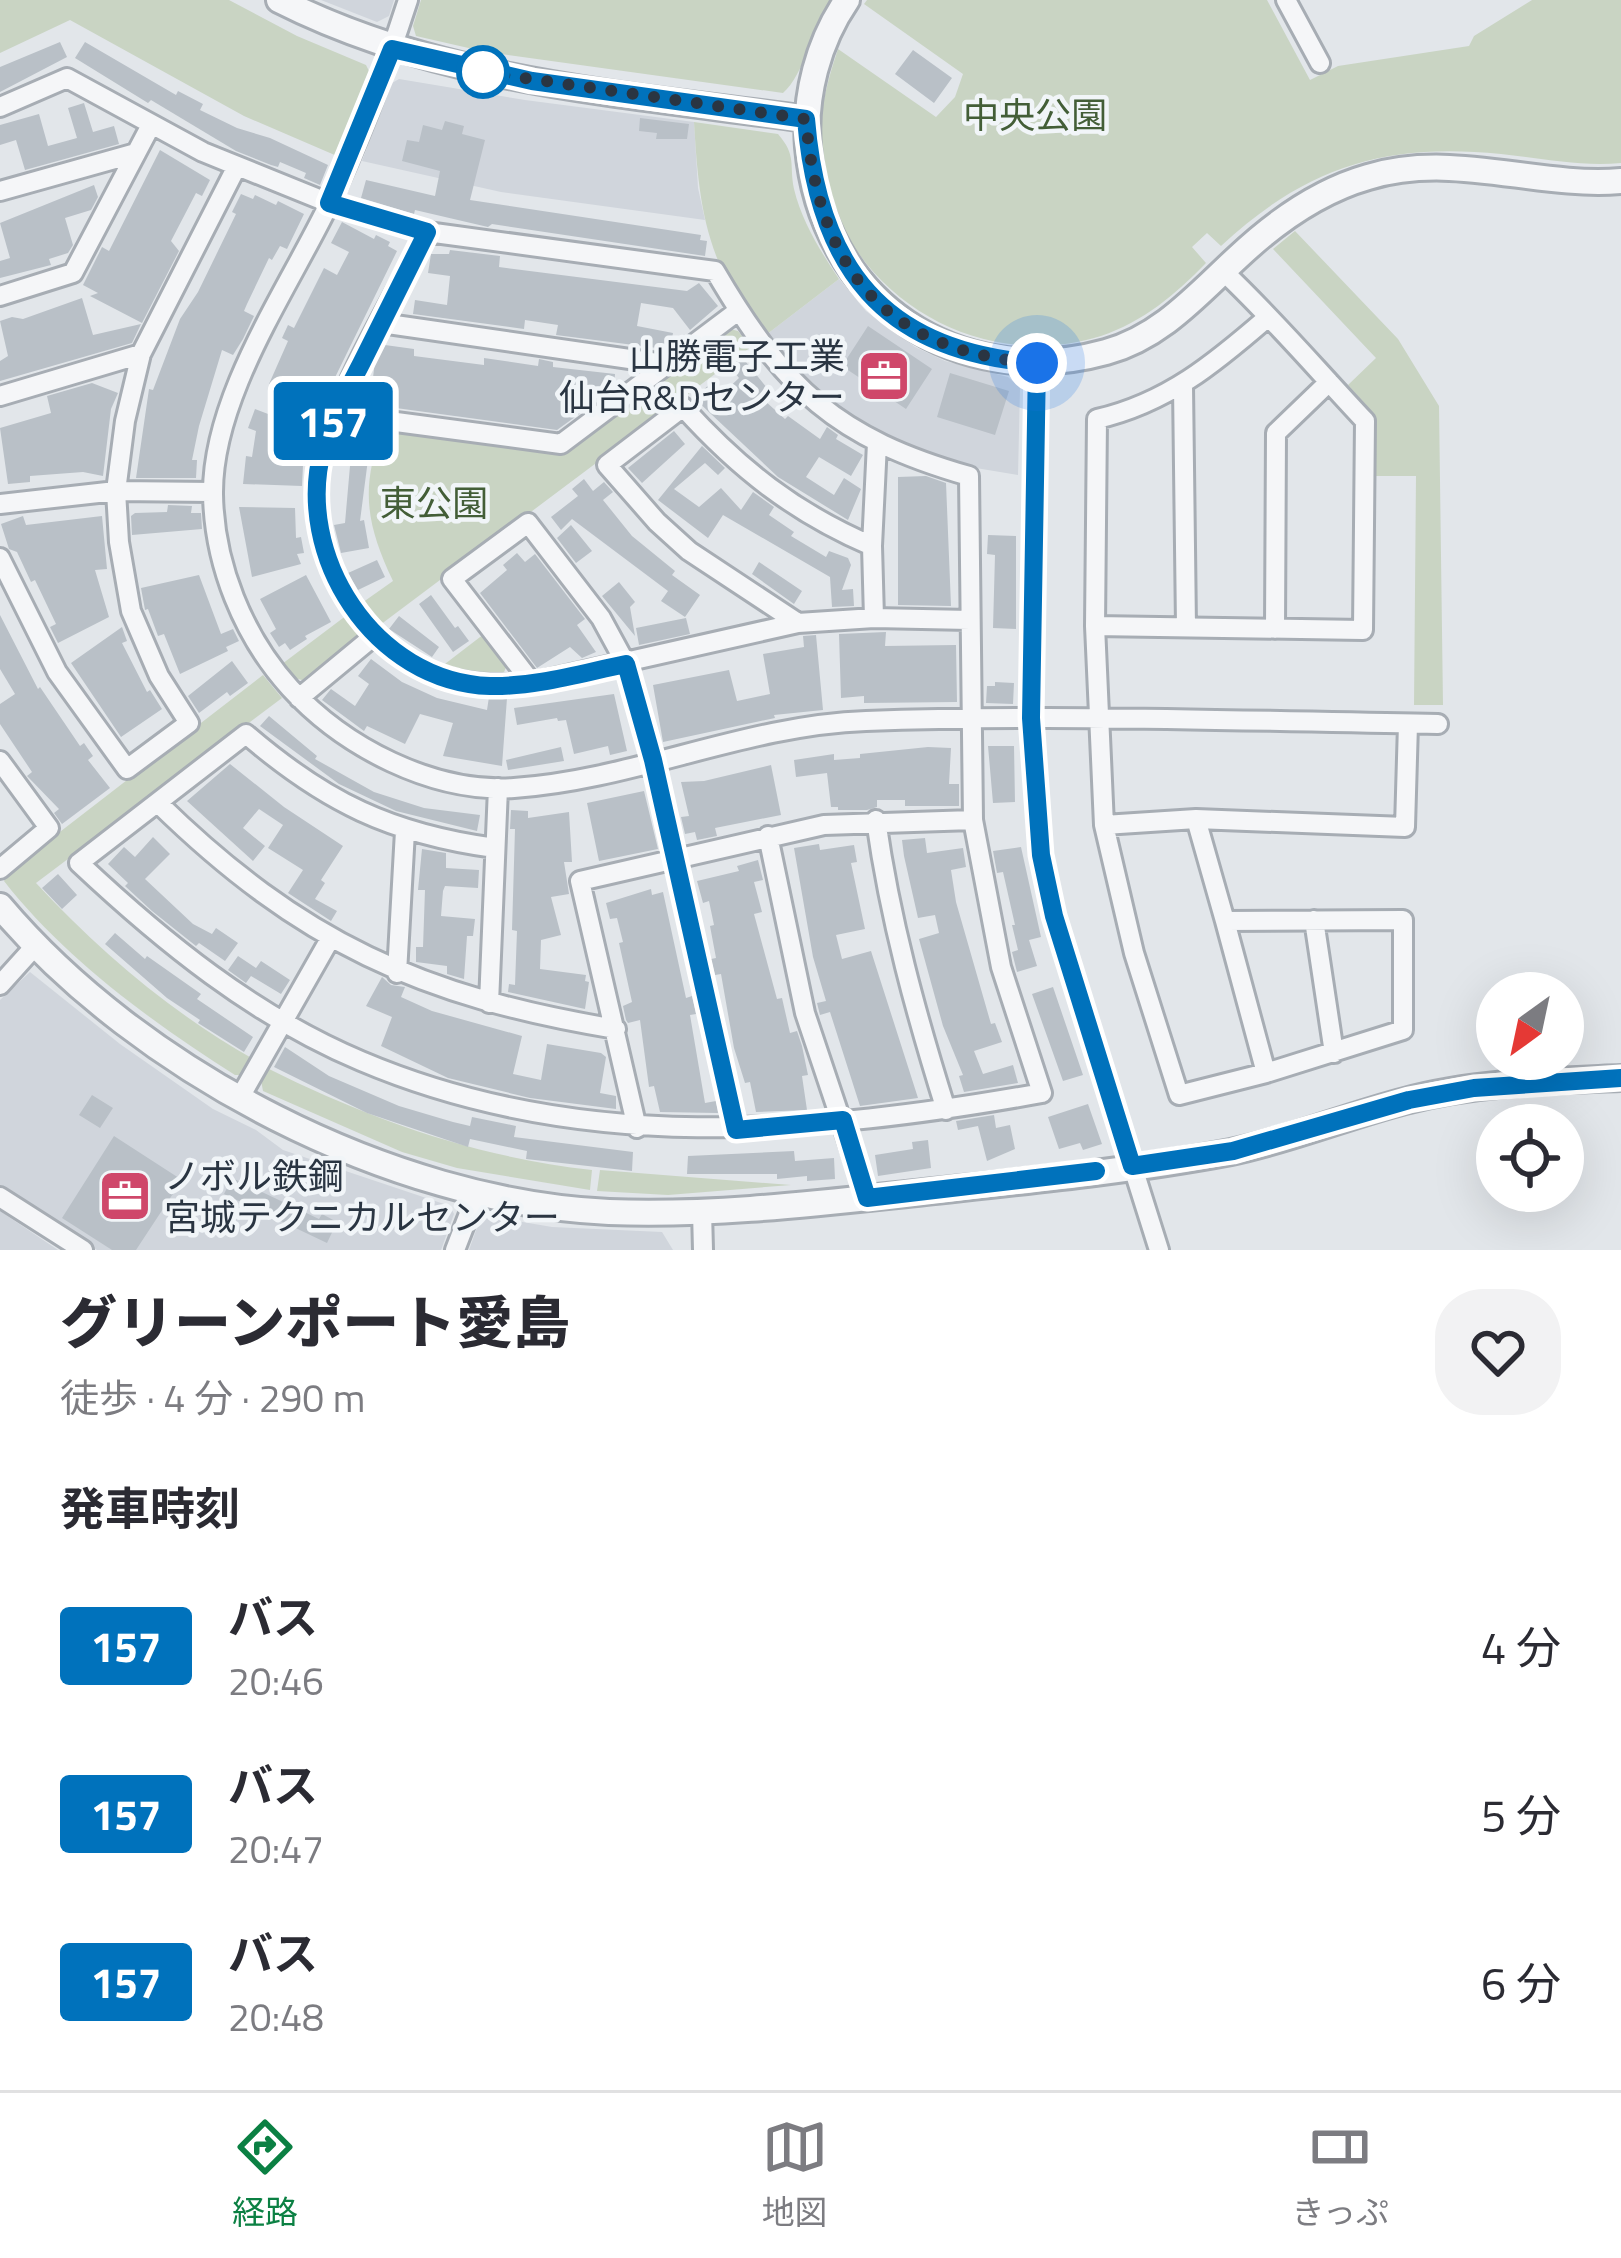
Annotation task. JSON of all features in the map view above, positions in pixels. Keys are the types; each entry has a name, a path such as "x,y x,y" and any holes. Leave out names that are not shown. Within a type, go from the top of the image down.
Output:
{"street":[{"path":"279,0 392,49 532,81 806,119"},
{"path":"408,0 329,203 234,396 213,492 220,552 233,595 269,661 299,698 333,728 400,765 498,788 558,782 796,728 860,721 1031,718 1438,724"},
{"path":"847,0 819,59 806,119 811,178 825,224 848,266 876,300 918,332 978,357 1037,363 1133,343 1192,303 1291,215 1330,191 1369,176 1464,166 1567,180 1621,181"},
{"path":"1286,0 1320,63"},
{"path":"0,106 67,79 236,168 329,203 427,232 715,271 757,341 793,382 834,417 919,462 970,476 973,820 1001,967 1042,1093 946,1110 736,1130 637,1128 539,1114 442,1090 362,1062 284,1022 180,952 80,863 246,734 327,796 405,831 495,848"},
{"path":"0,296 73,273 151,125"},
{"path":"0,191 136,153"},
{"path":"0,558 57,672 127,769 189,723 159,676 130,610 116,490 125,421 141,354 236,168"},
{"path":"427,232 336,414 317,480 319,527 332,572 374,636 401,656 455,680 488,686 532,683 626,664 798,623 874,618 970,620"},
{"path":"1095,626 1364,630 1365,422 1223,271"},
{"path":"336,414 561,444 738,311"},
{"path":"1225,921 1403,920 1403,1030 1266,1073 1179,1094 1134,953 1104,825 1096,720 1097,419 1148,404 1183,386 1268,317"},
{"path":"381,323 664,364"},
{"path":"0,396 141,354"},
{"path":"1037,363 1031,718 1041,855 1054,916 1160,1250"},
{"path":"1276,628 1276,433 1329,382"},
{"path":"1183,386 1186,627"},
{"path":"798,623 689,551 657,523 607,465 683,407 758,482 818,522 872,546"},
{"path":"874,618 877,443"},
{"path":"0,504 116,490 213,492"},
{"path":"532,683 452,579 528,523 601,618 626,664 653,760 736,1130"},
{"path":"299,698 374,636"},
{"path":"1104,825 1196,818 1406,827 1408,724"},
{"path":"0,760 49,828 0,869"},
{"path":"489,1004 498,788"},
{"path":"158,803 209,853 331,939 397,973 489,1004 616,1029"},
{"path":"1196,818 1266,1073"},
{"path":"876,820 892,922 946,1110"},
{"path":"637,1128 580,881 824,824 973,820"},
{"path":"397,973 405,831"},
{"path":"768,836 805,1013 867,1198"},
{"path":"0,906 36,945 153,1043 239,1099 312,1136 393,1168 476,1192 568,1209 702,1211 867,1198 1132,1166 1233,1151 1409,1100 1474,1088 1621,1078"},
{"path":"1314,920 1334,1053"},
{"path":"239,1099 331,939"},
{"path":"0,985 36,945"},
{"path":"455,1250 476,1192"},
{"path":"0,1197 83,1250"},
{"path":"702,1211 704,1250"}],"shaded area":[{"path":"321,0 394,0 389,16 377,22"},
{"path":"399,79 694,122 705,220 501,192 362,161 392,83"},
{"path":"839,279 866,311 915,347 945,361 1008,377 1020,388 1018,475 976,468 885,438 819,395 762,338"},
{"path":"30,972 120,1044 213,1109 256,1130 283,1150 450,1206 454,1214 441,1250 97,1250 0,1188 0,1000"},
{"path":"0,1211 58,1250 0,1250"},
{"path":"487,1216 552,1227 662,1232 673,1250 469,1250 479,1222"}],"green space":[{"path":"0,0 229,0 366,65 371,75 337,156 244,116 70,20 0,53"},
{"path":"421,0 830,0 797,75 783,93 486,52 416,36 413,26"},
{"name":"中央公園","path":"867,0 1267,0 1310,80 1338,66 1469,46 1474,36 1532,0 1621,0 1621,163 1459,151 1420,152 1349,166 1284,197 1221,246 1207,233 1192,247 1206,263 1171,296 1131,323 1101,336 1056,345 1011,344 968,334 928,316 892,290 862,258 839,219 824,176 820,144 825,96 838,49 936,117 955,97 963,74 864,4"},
{"path":"694,122 778,134 790,154 802,213 839,279 762,338 728,282 713,246 700,194"},
{"path":"1295,231 1398,339 1439,406 1443,705 1414,705 1416,476 1375,476 1374,414 1348,385 1376,358 1273,249"},
{"name":"東公園","path":"726,328 738,331 751,347 376,628 359,605 393,581 369,506 371,469 383,428 562,451"},
{"path":"347,615 359,630 357,642 306,681 294,678 282,664"},
{"path":"484,634 507,665 502,677 441,667"},
{"path":"263,675 282,698 36,883 139,980 195,1023 255,1060 246,1075 235,1075 111,987 54,936 4,881 8,872"},
{"path":"267,1068 425,1134 507,1156 592,1170 590,1190 457,1168 402,1152 263,1091 261,1080"},
{"path":"600,1170 791,1185 668,1195 597,1191"}],"building":[{"path":"60,42 67,57 0,92 0,67"},
{"path":"85,42 176,95 178,91 203,104 200,110 328,165 320,185 280,162 278,167 236,151 151,100 148,103 75,58"},
{"path":"913,50 952,78 934,103 895,74"},
{"path":"84,103 93,132 114,126 119,144 25,170 16,140 0,145 0,125 39,114 48,146 77,138 68,108"},
{"path":"640,118 689,124 687,139 656,139 657,133 639,131"},
{"path":"445,121 464,126 462,134 485,140 470,200 701,235 700,240 707,241 705,256 488,227 415,210 414,214 361,198 366,180 435,196 440,171 402,161 407,140 419,142 423,125 442,130"},
{"path":"160,150 210,180 202,196 196,193 171,241 179,251 142,323 90,296 98,293 83,285 102,247 109,251"},
{"path":"94,185 98,197 91,210 65,218 73,245 68,253 49,259 51,265 0,278 0,261 10,258 0,223"},
{"path":"241,194 276,205 278,201 304,214 287,249 280,246 269,258 244,311 254,316 243,339 233,355 222,350 192,460 197,460 196,478 136,478 149,389 153,390 180,319 198,292"},
{"path":"342,222 390,242 388,246 397,251 321,406 269,384 288,341 282,338 288,325 294,328 324,268 337,275 349,252 331,243"},
{"path":"450,250 500,256 499,267 687,291 699,283 718,306 690,330 673,308 641,303 637,326 673,333 665,349 556,335 558,325 525,320 524,329 413,314 415,300 447,305 450,276 428,273 431,254 449,254"},
{"path":"82,298 93,335 141,324 132,343 0,381 0,361 8,356 0,321 23,319"},
{"path":"868,326 932,369 906,409 842,366"},
{"path":"385,345 414,349 414,356 484,365 484,358 538,366 539,359 553,362 553,367 615,374 614,387 608,391 570,388 586,409 557,430 359,403 363,384 372,386 375,361"},
{"path":"742,357 771,393 764,400 785,419 788,416 820,439 827,427 838,435 836,439 863,455 851,476 819,457 806,477 834,495 844,478 861,489 848,520 778,477 694,398 710,384 720,396 739,378 730,367"},
{"path":"950,373 1009,391 995,435 937,417"},
{"path":"92,383 118,393 111,409 103,476 83,472 30,476 30,482 8,484 0,428 51,413 47,396"},
{"path":"255,409 310,430 299,464 303,465 302,486 243,484 246,456 252,457 256,431 248,428"},
{"path":"674,431 685,444 642,483 628,468"},
{"path":"341,438 370,444 360,521 364,520 369,548 341,553 334,525 345,523 350,466 336,457"},
{"path":"702,446 725,468 718,475 705,463 674,489 699,507 721,488 741,510 753,492 774,507 769,515 794,532 791,536 826,557 829,551 848,558 851,565 842,590 853,589 854,606 832,607 830,577 723,515 708,538 658,500"},
{"path":"926,476 946,483 951,606 898,605 898,477"},
{"path":"584,479 593,491 604,482 613,492 603,500 632,536 700,595 685,617 661,601 668,591 572,519 561,530 551,517 578,496 572,489"},
{"path":"168,505 192,506 191,513 201,513 202,529 132,535 131,516 167,512"},
{"path":"239,507 295,508 296,538 301,537 304,553 297,554 301,564 252,577"},
{"path":"23,516 26,525 102,516 107,569 95,570 109,617 58,643 50,627 56,624 35,580 31,582 17,552 9,549 1,524"},
{"path":"571,525 592,551 576,563 557,538"},
{"path":"988,535 1016,536 1016,629 993,628 995,555 987,554"},
{"path":"517,553 525,562 535,554 585,619 577,625 596,652 582,658 570,647 537,668 480,593 507,570 503,565"},
{"path":"377,560 385,577 358,590 348,573"},
{"path":"759,562 802,591 794,604 752,574"},
{"path":"199,575 221,634 233,629 239,641 180,674 164,634 158,636 145,610 141,588"},
{"path":"306,575 331,622 290,650 285,643 279,647 270,633 276,629 260,599"},
{"path":"619,582 635,602 630,607 635,636 602,596"},
{"path":"431,595 469,641 453,652 419,604"},
{"path":"0,615 38,689 80,746 84,743 93,756 88,760 110,788 62,824 54,813 59,809 27,776 32,772 0,724 0,704 15,694 0,669"},
{"path":"399,616 439,647 432,657 389,629"},
{"path":"686,618 690,634 639,645 636,628"},
{"path":"122,627 127,641 122,643 147,692 162,709 121,737 71,663"},
{"path":"886,632 885,646 956,645 957,702 864,703 864,696 841,698 839,634"},
{"path":"816,635 823,710 774,715 663,742 653,685 729,670 737,701 770,694 763,654 804,647 803,636"},
{"path":"371,659 402,682 437,698 487,710 489,697 507,698 502,766 443,756 453,723 420,714 405,744 367,726 364,731 322,700 331,689 355,706 369,684 358,676"},
{"path":"232,661 248,683 199,713 188,696"},
{"path":"1014,683 1013,704 986,703 987,686"},
{"path":"614,694 627,751 610,755 608,746 574,754 566,720 517,725 514,708"},
{"path":"269,716 315,759 374,792 424,808 480,815 477,831 396,811 339,784 260,726"},
{"path":"988,746 1014,746 1015,802 993,803"},
{"path":"561,747 564,761 508,770 506,760"},
{"path":"951,748 949,784 959,784 959,806 905,806 905,800 877,800 877,807 867,810 838,810 831,807 827,773 796,777 794,760 834,754 834,760 860,758 860,754"},
{"path":"230,764 343,846 315,899 337,911 331,921 288,893 303,870 268,848 283,825 259,809 243,828 265,846 253,861 187,801"},
{"path":"771,765 781,815 715,828 717,836 697,840 695,832 685,834 681,817 689,816 681,782"},
{"path":"644,791 658,849 599,861 587,803"},
{"path":"511,810 528,811 528,818 569,812 572,862 564,862 569,894 551,897 561,935 541,940 540,969 586,975 585,1009 508,992 509,984 515,985 517,931 512,930 515,829 510,829"},
{"path":"153,837 170,854 145,879 193,924 212,934 216,928 238,943 225,961 199,943 196,946 152,911 108,864 124,847 135,857"},
{"path":"925,838 927,853 963,848 966,867 951,870 956,902 991,1024 995,1023 1002,1042 974,1051 983,1074 1013,1065 1018,1083 964,1092 959,1076 963,1075 943,1026 919,939 939,933 935,915 918,918 904,856 902,840"},
{"path":"819,844 820,850 854,845 857,862 851,863 865,929 836,935 842,959 871,951 918,1098 860,1106 830,1012 820,1015 817,1003 826,1001 813,957 794,848"},
{"path":"1021,847 1041,937 1029,940 1037,966 1017,972 1012,952 1018,950 1015,925 1003,872 997,873 993,851"},
{"path":"422,849 446,853 446,868 479,870 478,888 445,886 443,891 441,916 475,919 473,936 467,936 464,979 447,974 447,966 416,962 416,947 423,947 425,890 418,890"},
{"path":"758,860 763,880 754,882 762,912 754,914 777,999 782,998 790,1033 797,1031 802,1046 808,1075 802,1076 807,1110 756,1112 750,1082 745,1083 734,1048 721,974 715,975 711,959 716,958 710,926 714,925 709,901 703,903 697,881 739,871 737,866"},
{"path":"58,874 77,895 62,909 42,888"},
{"path":"651,889 652,895 663,892 686,998 692,996 696,1014 690,1015 705,1103 716,1101 718,1113 660,1112 654,1086 649,1087 640,1020 626,1020 623,1006 632,1002 619,943 623,942 617,918 610,919 606,903"},
{"path":"115,933 253,1037 244,1052 198,1023 105,944"},
{"path":"238,956 256,968 261,961 290,980 281,994 251,976 246,983 228,970"},
{"path":"382,977 391,985 405,987 401,997 432,1011 522,1036 513,1074 541,1080 547,1044 601,1053 606,1057 600,1093 616,1096 616,1109 530,1098 448,1078 381,1046 392,1017 366,1006"},
{"path":"1053,987 1083,1075 1063,1081 1032,994"},
{"path":"285,1047 329,1076 399,1106 470,1126 472,1117 516,1126 514,1137 633,1152 632,1171 526,1159 527,1151 470,1139 468,1147 367,1113 274,1067"},
{"path":"92,1095 113,1108 100,1128 79,1115"},
{"path":"1088,1104 1102,1144 1083,1150 1080,1143 1059,1149 1048,1117"},
{"path":"994,1115 996,1128 1010,1125 1015,1149 987,1161 978,1126 958,1130 956,1121"},
{"path":"114,1136 182,1180 136,1250 112,1250 62,1218"},
{"path":"928,1140 931,1168 878,1176 875,1155 913,1149 912,1142"},
{"path":"794,1151 795,1161 834,1158 835,1179 687,1174 688,1156"},
{"path":"232,1178 319,1219 322,1214 337,1222 327,1243 224,1194"}],"bus line":[{"name":"157","path":"1096,1171 867,1198 843,1120 736,1130 653,760 626,664 532,683 488,686 455,680 401,656 374,636 352,607 332,572 319,527 317,480 323,448 427,232 329,203 392,49 532,81 806,119 811,178 825,224 848,266 876,300 918,332 978,357 1037,363 1031,718 1041,855 1054,916 1132,1166 1233,1151 1409,1100 1474,1088 1621,1078"}],"place":[{"name":"山勝電子工業 仙台R&Dセンター","path":"884,376"},
{"name":"ノボル鉄鋼 宮城テクニカルセンター","path":"125,1196"}],"route":[{"path":"483,72 806,119 811,178 825,224 848,266 876,300 918,332 978,357 1037,363"}]}
